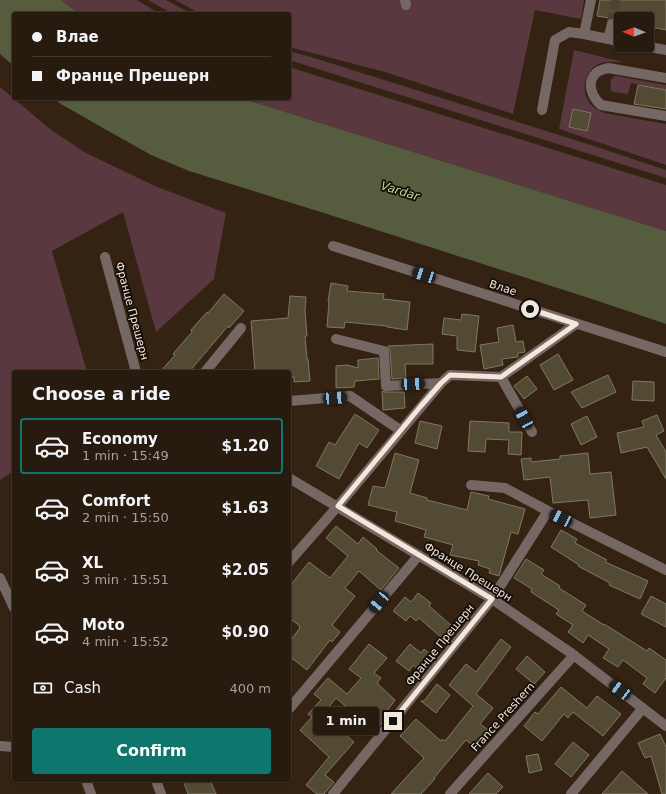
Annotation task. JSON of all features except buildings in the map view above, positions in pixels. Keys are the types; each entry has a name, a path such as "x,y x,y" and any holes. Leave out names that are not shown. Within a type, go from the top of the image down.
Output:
{"street":[{"path":"584,34 590,0"},
{"path":"608,39 612,24"},
{"path":"542,110 555,40 569,32 614,40"},
{"path":"654,48 666,50"},
{"path":"666,78 608,68 595,74 592,79 591,89 594,98 601,105 666,116"},
{"name":"Влае","path":"333,246 666,352"},
{"name":"Францe Прешерн","path":"104,256 135,370"},
{"path":"291,560 338,506 400,430 441,383 450,375 501,377 576,324"},
{"path":"208,370 241,328"},
{"path":"336,339 384,351 386,386 441,383"},
{"path":"501,377 532,432"},
{"path":"291,401 350,396 400,430"},
{"name":"Францe Прешерн","path":"291,479 492,599 574,655 666,726"},
{"path":"471,485 505,488 548,512 666,570"},
{"name":"Франце Прешерн","path":"333,794 492,599 548,512"},
{"path":"291,707 419,555"},
{"path":"0,578 12,599"},
{"name":"France Preshern","path":"450,794 574,655"},
{"path":"571,794 644,708"},
{"path":"0,746 12,747"},
{"path":"87,782 91,794"},
{"path":"157,782 161,794"}],"shaded area":[{"path":"61,0 137,0 157,12 76,12"},
{"path":"148,0 166,0 188,12 169,12"},
{"path":"175,0 584,0 581,19 535,10 513,114 385,72 291,48 291,12 197,12"},
{"path":"574,50 623,62 601,63 591,70 586,80 586,97 597,110 604,113 666,124 666,165 559,129"},
{"path":"291,52 666,170 666,178 291,61"},
{"path":"291,68 666,185 666,231 246,100 291,100"},
{"path":"616,76 666,85 666,90 631,83 628,94 613,92 611,90 611,82"},
{"path":"0,87 12,97 12,100 15,100 50,129 86,153 155,186 226,213 214,279 156,332 123,212 52,251 86,370 12,370 12,472 0,480"}],"water":[{"path":"0,0 61,0 76,12 12,12 12,64 0,54"},
{"name":"Vardar","path":"56,100 246,100 666,231 666,324 324,213 189,171 151,155"}],"tunnel":[{"path":"612,24 616,0"}],"route":[{"path":"393,721 492,599 338,506 400,430 441,383 450,375 501,377 576,324 530,309"}]}
